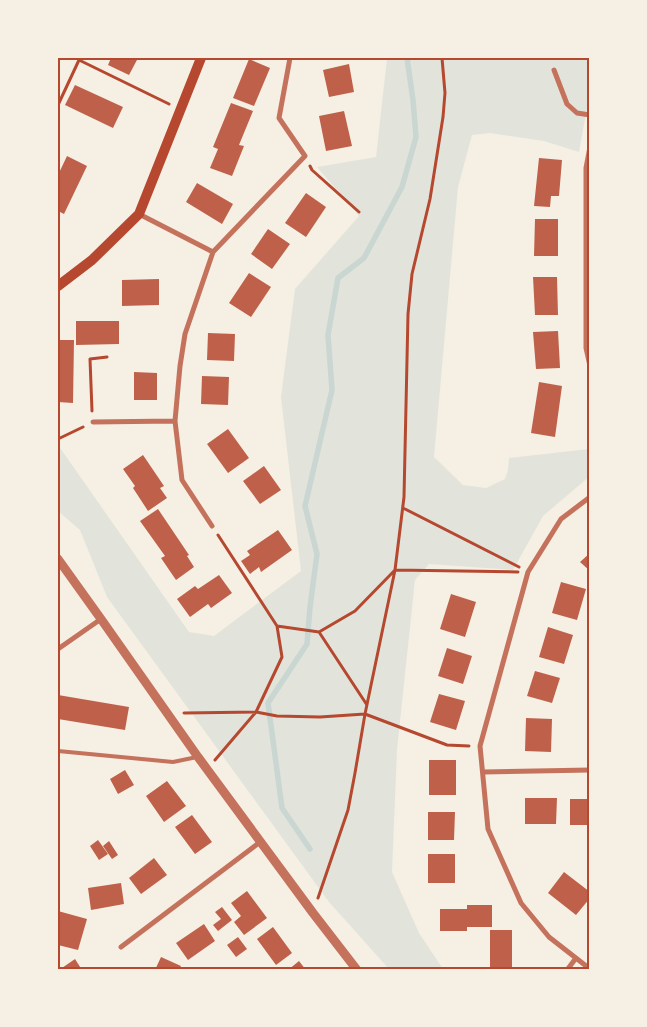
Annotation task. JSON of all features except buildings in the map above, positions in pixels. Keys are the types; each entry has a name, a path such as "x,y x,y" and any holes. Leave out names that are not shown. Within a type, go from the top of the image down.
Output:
{"main road":[{"path":"58,286 92,260 139,214 201,58"}],"street":[{"path":"212,526 182,480 176,421 180,366 185,334 213,252 305,156 279,118 290,58"},
{"path":"554,70 567,104 577,113 590,115"},
{"path":"590,147 586,168 586,348 590,366"},
{"path":"139,214 213,252"},
{"path":"93,422 176,421"},
{"path":"590,497 561,519 528,572 480,746 488,829 521,903 549,937 590,969"},
{"path":"58,559 102,619 166,714 356,970"},
{"path":"58,649 102,619"},
{"path":"483,772 590,770"},
{"path":"121,947 260,842"},
{"path":"567,970 576,958"}],"lane":[{"path":"58,751 173,762 198,757"}],"path":[{"path":"313,913 348,810 365,714 395,570 404,497 408,314 412,274 430,199 444,117 445,93 442,58"},
{"path":"58,105 79,60 181,110"},
{"path":"305,156 312,170 359,212"},
{"path":"58,440 93,422 90,359 107,357"},
{"path":"403,508 528,572"},
{"path":"207,770 256,712 282,656 277,626 212,526"},
{"path":"277,626 319,632 355,611 395,570 528,572"},
{"path":"319,632 367,705"},
{"path":"166,714 256,712 277,716 320,717 365,714 447,745 480,746"}],"shaded area":[{"path":"387,58 589,58 589,97 579,152 544,141 490,133 472,135 458,187 434,457 463,485 486,488 505,479 509,458 589,449 590,476 543,516 513,570 429,564 415,580 397,750 392,872 419,933 443,969 389,969 329,902 107,597 80,530 58,511 58,445 189,632 214,636 301,571 281,397 295,289 359,216 317,167 376,157"}],"waterway":[{"path":"310,849 282,808 268,703 307,644 317,554 305,506 332,390 328,335 338,278 364,258 402,187 416,137 407,58"}]}
